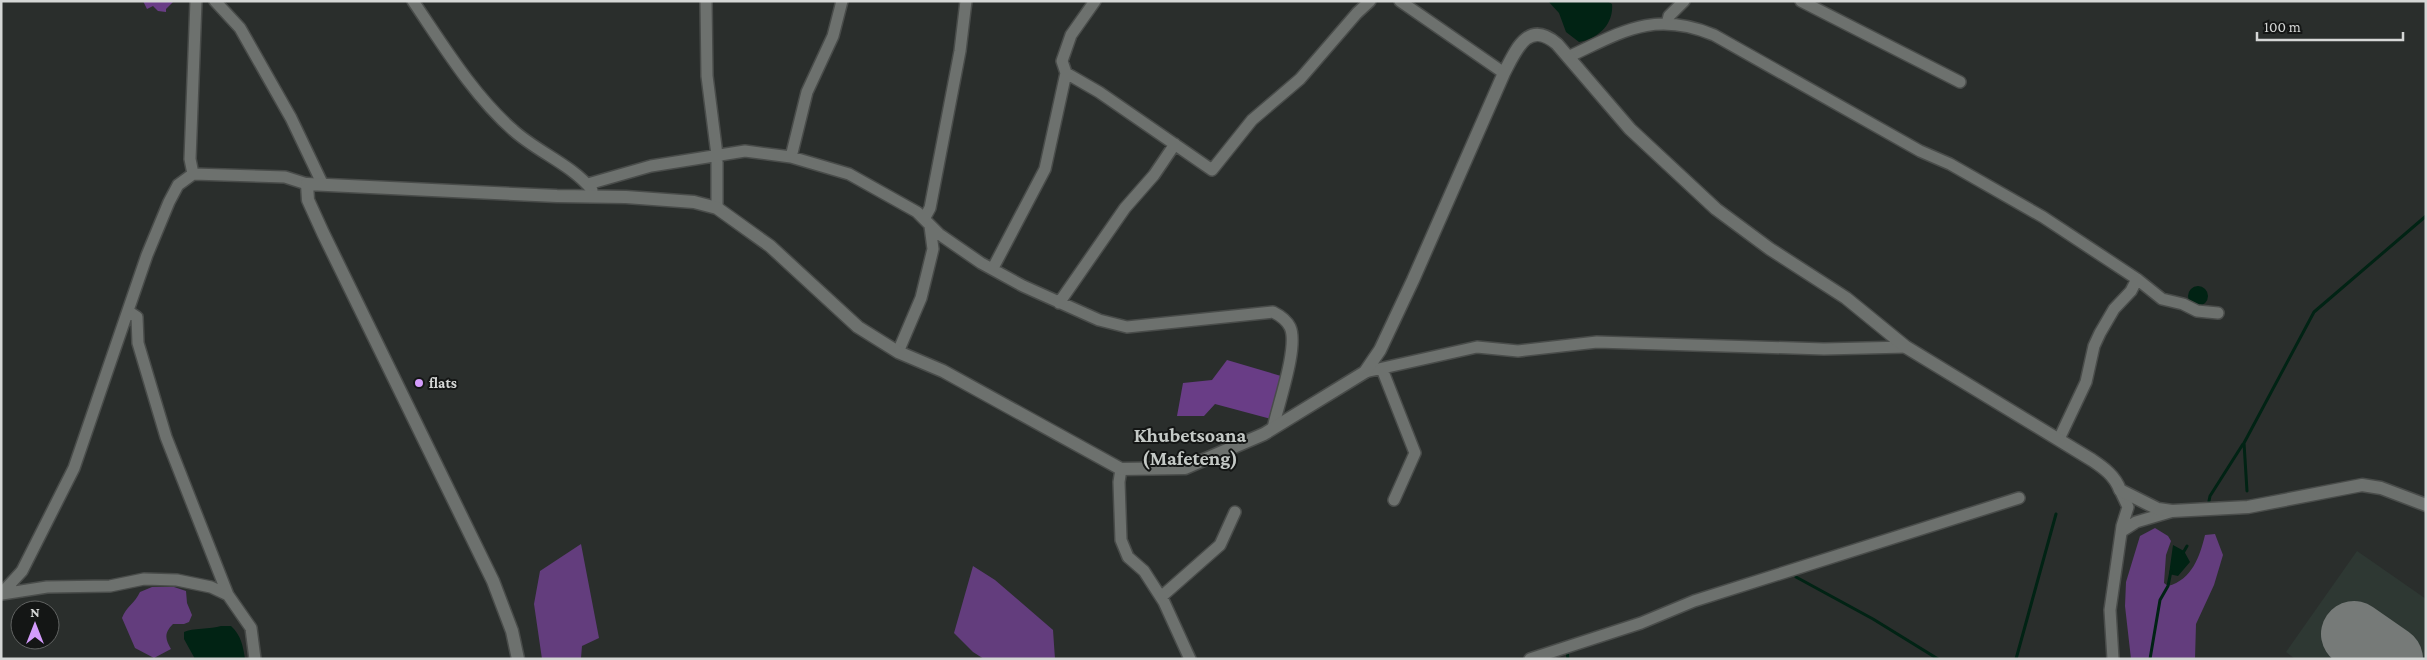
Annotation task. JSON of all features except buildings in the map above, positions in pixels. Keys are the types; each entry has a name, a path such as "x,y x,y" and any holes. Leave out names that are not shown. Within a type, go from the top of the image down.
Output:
{"street":[{"path":"193,174 190,160 196,1"},
{"path":"214,1 240,28 291,118 322,183"},
{"path":"412,1 484,100 514,131 588,184 598,196"},
{"path":"706,1 709,102 716,155 717,208"},
{"path":"791,156 807,92 833,36 842,1"},
{"path":"898,352 921,298 933,249 927,222 960,50 966,1"},
{"path":"993,268 1045,169 1066,73 1062,61 1071,36 1095,1"},
{"path":"1066,73 1099,92 1212,170 1252,120 1300,79 1357,13 1370,1"},
{"path":"1400,1 1504,73"},
{"path":"1667,24 1669,16 1684,1"},
{"path":"1801,1 1960,82"},
{"path":"1568,57 1631,27 1667,24 1692,26 1721,39 1920,151 1950,164 2043,217 2138,279 2162,299 2183,304 2198,311 2218,313"},
{"path":"1364,372 1380,350 1413,280 1504,73 1520,44 1538,34 1548,36 1630,128 1670,168 1716,209 1770,249 1846,298 1906,347 2059,439 2106,470 2118,483 2120,490 2135,506 2150,509 2141,520"},
{"path":"1059,303 1125,208 1154,174 1175,144"},
{"path":"588,184 651,166 716,155 745,151 791,156 849,174 918,212 927,222 981,263 1023,286 1099,320 1127,326 1273,312 1290,326 1293,342 1273,428"},
{"path":"2,594 22,571 74,468 128,311 169,202 178,185 193,174 285,178 308,184 322,183 694,202 717,208 770,246 858,327 898,352 944,371 1121,469 1185,468 1273,428 1364,372 1477,347 1518,351 1597,342 1824,349 1906,347"},
{"path":"308,184 308,200 323,233 493,581 512,631 518,659"},
{"path":"2059,439 2086,382 2094,346 2100,333 2114,309 2131,291 2138,279"},
{"path":"128,311 137,317 138,343 166,437 228,595 251,628 255,659"},
{"path":"1382,369 1415,454 1394,500"},
{"path":"1121,469 1119,482 1121,540 1128,557 1144,571 1161,597 1190,659"},
{"path":"2135,506 2172,511 2248,507 2362,485 2381,488 2426,505"},
{"path":"1530,659 1641,623 1694,601 2018,498"},
{"path":"2135,506 2130,518 2141,520"},
{"path":"2114,659 2110,610 2122,531 2135,506"},
{"path":"2122,531 2141,520 2172,511"},
{"path":"1161,597 1220,545 1235,512"},
{"path":"2,594 47,587 110,586 144,579 177,580 212,587 228,595"}],"shaded area":[{"path":"143,1 174,1 166,9 166,12 158,11 153,6 147,9"},
{"path":"1548,1 1607,1 1612,4 1612,12 1603,30 1592,38 1579,42 1566,32 1559,13"},
{"path":"2198,286 2205,289 2208,296 2205,303 2198,306 2191,303 2188,296 2191,289"},
{"path":"1227,360 1281,376 1271,419 1215,404 1204,416 1177,416 1183,383 1212,380"},
{"path":"2155,528 2168,536 2171,541 2166,555 2164,583 2168,586 2176,583 2189,573 2197,559 2205,535 2215,534 2223,555 2214,585 2196,624 2195,659 2131,659 2125,606 2126,582 2140,536"},
{"path":"581,544 599,638 582,646 581,658 542,659 534,604 540,571"},
{"path":"2173,545 2184,551 2190,562 2178,576 2169,574"},
{"path":"2357,551 2426,599 2426,659 2295,659 2286,652"},
{"path":"973,566 995,580 1053,630 1055,659 984,659 973,652 954,633"},
{"path":"152,587 174,587 186,591 187,603 192,615 189,622 173,624 170,627 166,636 171,649 154,658 135,648 122,618 140,592"},
{"path":"231,626 237,633 245,659 195,659 184,639 184,632"}],"waterway":[{"path":"2247,491 2244,443 2314,312 2426,216"},
{"path":"2209,501 2210,496 2243,444"},
{"path":"2016,659 2056,514"},
{"path":"2183,553 2187,546"},
{"path":"2150,659 2160,600 2168,586 2171,571"},
{"path":"1796,577 1873,619 1938,659"},
{"path":"1567,651 1568,659"}],"runway":[{"path":"2354,634 2390,659"}],"place":[{"name":"flats","path":"419,383"}],"district":[{"name":"Khubetsoana (Mafeteng)","path":"1190,446"}]}
